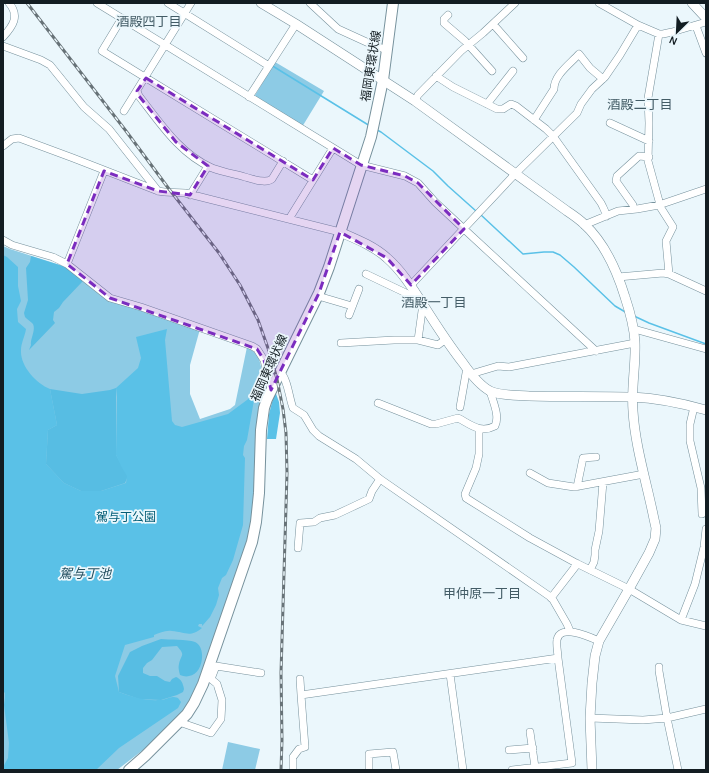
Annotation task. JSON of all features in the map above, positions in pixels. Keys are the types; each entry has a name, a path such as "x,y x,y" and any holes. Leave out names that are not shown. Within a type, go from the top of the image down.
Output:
{"main road":[{"name":"福岡東環状線","path":"129,770 187,714 208,678 252,542 258,500 261,430 264,408 271,390 318,296 329,267 371,137 383,80 393,3"}],"street":[{"path":"3,37 13,25 15,18 12,7 9,3"},
{"path":"97,3 362,165 406,176 418,183 464,229 596,351"},
{"path":"168,3 269,66"},
{"path":"124,111 146,78 191,3"},
{"path":"261,3 415,101 584,224 609,256 618,277 631,315 634,329 633,412 636,435 656,528 655,539 629,589 599,641 595,656 590,718 592,770"},
{"path":"310,3 338,29 387,50"},
{"path":"415,101 418,95 461,51 515,3"},
{"path":"599,3 638,25 659,34 696,26 706,22"},
{"path":"692,3 706,18"},
{"path":"448,15 444,19 444,23 469,44 492,71"},
{"path":"122,18 102,51 313,180"},
{"path":"249,97 296,24"},
{"path":"493,24 523,58"},
{"path":"366,274 410,295 413,288 464,229 515,174 577,112 592,89 603,79 620,55 638,25"},
{"path":"696,26 706,53"},
{"path":"659,34 648,98 648,161 659,205 673,227 666,241 669,274"},
{"path":"3,46 41,60 50,65 84,107 110,129 158,191"},
{"path":"534,120 554,89 554,84 557,79 579,54 590,68 603,79"},
{"path":"487,104 513,71"},
{"path":"436,76 453,87 497,109 503,109 511,104 516,106 546,129 553,136 603,207 607,216"},
{"path":"137,91 139,96 176,142 196,160 214,169 251,179 269,181 272,179 283,161"},
{"path":"610,123 649,141"},
{"path":"3,146 12,139 19,138 158,191 190,194 340,232 376,250 387,258 413,288 446,339 470,372 490,391 507,395 632,397 679,403 706,410"},
{"path":"289,219 333,148"},
{"path":"633,209 633,205 616,181 616,176 639,156 649,156"},
{"path":"190,194 208,166"},
{"path":"67,264 104,171"},
{"path":"584,224 618,211 659,205 706,189"},
{"path":"3,240 12,245 53,257 67,264 110,298 141,307 258,349 264,360 271,390"},
{"path":"618,277 663,272 706,291"},
{"path":"349,315 359,289"},
{"path":"318,296 352,306"},
{"path":"418,340 422,312 426,309"},
{"path":"634,329 706,349"},
{"path":"341,344 392,340 418,340 438,345 446,339"},
{"path":"460,407 466,373 498,366 509,367 635,343"},
{"path":"280,372 283,374 293,408 304,415 313,430 319,436 356,459 380,479 551,598 567,624 570,632"},
{"path":"378,403 431,424 458,418 479,429 484,429 491,428 496,422 490,391"},
{"path":"694,406 690,424 690,441 701,488 702,514"},
{"path":"479,429 479,454 476,468 465,494 466,498 530,538 629,589 681,620 706,626"},
{"path":"578,487 583,458 596,457"},
{"path":"530,473 548,483 574,487 644,474"},
{"path":"298,548 300,523 314,522 320,518 335,515 369,499 372,490 380,479"},
{"path":"590,570 594,562 599,531 603,482"},
{"path":"681,620 695,584 704,547 706,529"},
{"path":"551,598 575,567 576,563"},
{"path":"512,770 572,763 556,640 562,633 570,632 587,635 599,641"},
{"path":"301,695 558,658"},
{"path":"179,722 211,733 221,719 222,700 217,684 208,678 216,666 261,673"},
{"path":"659,667 667,718 678,770"},
{"path":"450,674 463,770"},
{"path":"293,770 293,757 299,749 305,747 300,679"},
{"path":"590,718 643,720 667,718 706,709"},
{"path":"530,732 535,767"},
{"path":"509,750 533,748"},
{"path":"368,770 369,754 394,752 396,770"}],"highlighted area":[{"path":"146,78 313,180 333,148 361,165 405,176 418,183 464,229 411,285 387,258 340,232 319,293 271,390 264,360 257,349 110,298 67,264 104,171 158,191 190,195 208,166 176,142 139,96 137,91"}],"green space":[{"path":"275,62 324,91 302,127 254,97"},
{"name":"駕与丁池","path":"3,246 66,267 109,299 200,329 190,365 190,394 200,419 230,409 235,405 247,347 258,355 267,389 253,516 239,570 201,682 186,710 169,730 117,770 3,770"},
{"path":"228,742 260,749 255,770 222,770"}],"shaded area":[{"path":"31,256 66,267 83,279 82,282 54,312 53,320 55,323 29,350 34,326 25,317 24,313 28,300 26,268 30,262"},
{"path":"116,388 116,455 128,476 125,483 101,491 81,491 64,483 46,464 48,430 57,425 50,389 82,394"},
{"path":"161,639 192,641 199,645 201,649 202,660 198,671 189,676 180,675 179,665 182,653 177,646 162,647 152,660 143,668 143,673 150,676 157,676 165,681 170,682 176,677 178,678 183,685 183,692 161,700 139,699 119,692 118,676 130,652"}],"water":[{"name":"駕与丁池","path":"3,255 18,267 18,286 21,301 17,309 18,322 26,329 21,347 23,362 26,368 39,383 50,389 57,425 48,430 46,464 64,483 81,491 101,491 126,483 127,476 116,455 116,388 138,368 141,358 136,337 167,329 165,340 172,421 175,425 182,427 228,414 251,397 254,400 243,455 245,458 243,525 233,560 226,575 222,578 218,588 219,595 216,605 210,617 202,626 202,624 199,624 198,626 202,628 191,634 165,631 154,635 154,637 125,645 115,676 119,692 149,700 163,700 170,697 175,697 181,702 178,708 119,748 96,770 3,770 8,758 9,743 4,705 5,693 3,691"},
{"path":"275,391 279,402 280,413 276,439 267,439 269,414"}],"waterway":[{"path":"271,65 370,126"},
{"path":"377,130 433,171 476,211"},
{"path":"481,215 523,254 553,252 560,255 615,306 627,313"},
{"path":"634,316 706,344"}],"railway":[{"path":"27,3 219,253 240,285 258,320 269,351 277,379 286,433 287,473 281,673 281,770"}],"district":[{"name":"酒殿四丁目","path":"149,21"},
{"name":"酒殿二丁目","path":"640,104"},
{"name":"酒殿一丁目","path":"434,302"},
{"name":"甲仲原一丁目","path":"482,593"}],"park label":[{"name":"駕与丁公園","path":"126,517"}]}
